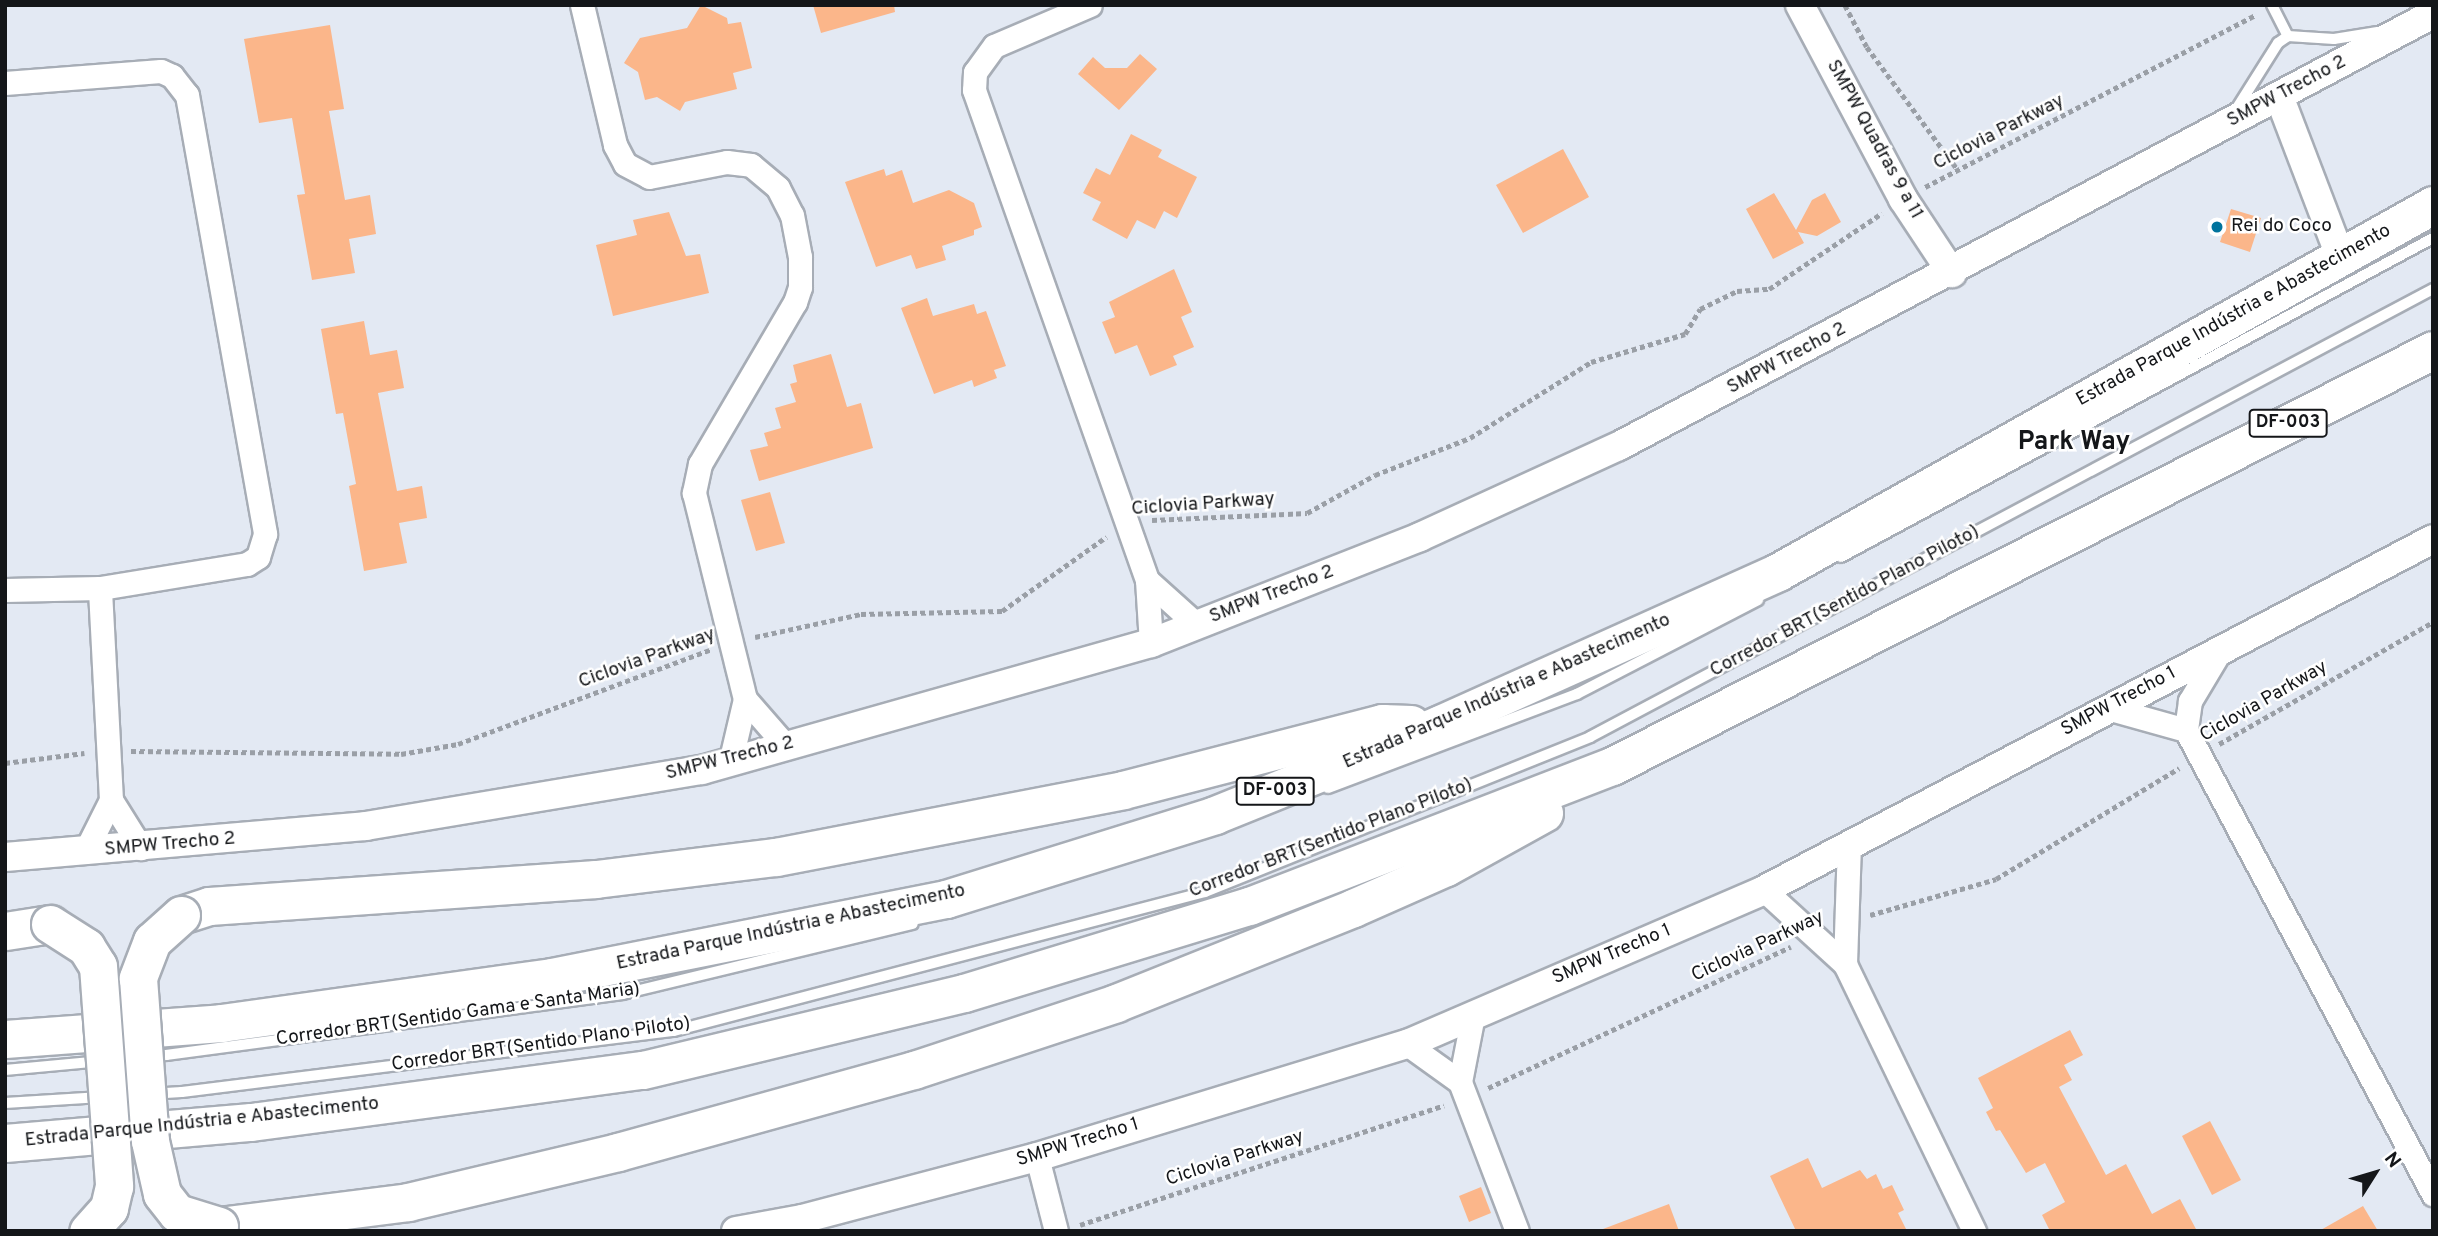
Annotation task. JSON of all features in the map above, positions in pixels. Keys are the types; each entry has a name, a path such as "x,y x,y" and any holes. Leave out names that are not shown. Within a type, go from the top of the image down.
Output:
{"highway":[{"name":"Estrada Parque Indústria e Abastecimento","path":"5,1039 221,1023 538,979 946,899 1215,815 1440,724 1778,572 2433,205"},
{"name":"Estrada Parque Indústria e Abastecimento","path":"5,1143 251,1122 643,1070 964,993 1250,906 1612,765 2433,350"},
{"path":"1440,724 1382,723 1123,790 776,857 556,882 209,906 181,915 152,941 138,978 150,1141 162,1194 196,1222 219,1226 408,1202 618,1152 926,1066 1116,1003 1376,898 1537,819 1612,765"},
{"path":"5,931 50,924 86,947 98,967 114,1186 109,1208 88,1231"}],"street":[{"path":"582,5 615,145 625,164 649,177 727,162 751,165 778,188 792,215 800,257 800,287 795,302 696,478 694,493 745,699 786,747"},
{"path":"1090,5 994,46 975,72 974,90 1147,580 1151,643"},
{"name":"SMPW Quadras 9 a 11","path":"1800,5 1903,199 1952,272"},
{"name":"SMPW Trecho 2","path":"5,857 141,848 366,826 730,762 1151,643 1420,537 1619,446 1952,272 2423,19"},
{"path":"5,83 161,71 172,76 187,95 264,547 247,564 100,587 5,590"},
{"path":"2279,96 2340,257"},
{"name":"SMPW Trecho 1","path":"736,1231 802,1219 1037,1157 1407,1044 1764,890 2433,539"},
{"path":"1147,580 1197,625"},
{"path":"85,852 111,800 100,587"},
{"path":"2221,649 2190,701 2186,730 2433,1194"},
{"path":"730,762 745,699"},
{"path":"2107,708 2186,730"},
{"path":"111,800 141,848"},
{"path":"1845,964 1849,846"},
{"path":"1764,890 1845,964 1974,1231"},
{"path":"1473,1015 1463,1090 1517,1231"},
{"path":"1407,1044 1463,1090"},
{"path":"1037,1157 1066,1229"}],"lane":[{"path":"2272,6 2288,36"},
{"path":"2220,128 2257,81 2278,43 2288,36 2334,39 2423,19"},
{"path":"1832,562 2433,238"},
{"name":"Corredor BRT(Sentido Plano Piloto)","path":"5,1103 182,1091 674,1031 1205,892 1590,737 2433,289"},
{"path":"1309,795 1577,694 1771,593"},
{"path":"1065,876 1270,808"},
{"name":"Corredor BRT(Sentido Gama e Santa Maria)","path":"5,1070 166,1055 623,994 920,922"}],"path":[{"path":"1845,5 1867,47 1958,170"},
{"name":"Ciclovia Parkway","path":"5,763 109,750 401,754 458,744 729,643 861,614 1002,611 1127,522 1307,513 1375,475 1470,438 1591,362 1685,334 1700,309 1737,291 1769,289 1903,199 2272,6"},
{"name":"Ciclovia Parkway","path":"1846,922 1996,879 2200,756 2433,622"},
{"name":"Ciclovia Parkway","path":"1066,1229 1463,1090 1815,936"}],"building":[{"path":"701,5 727,18 728,24 741,22 752,68 733,73 737,89 685,102 680,111 657,97 645,100 638,72 624,63 640,38 687,28"},
{"path":"813,5 894,5 895,12 821,33"},
{"path":"330,25 344,109 329,111 345,200 370,195 376,234 349,239 355,273 312,280 297,195 305,194 292,118 259,123 244,39"},
{"path":"1140,54 1157,69 1119,110 1078,74 1093,57 1105,68 1127,68"},
{"path":"1131,134 1162,150 1158,157 1197,177 1177,218 1164,211 1155,229 1137,220 1127,239 1092,220 1101,202 1083,193 1096,168 1110,175"},
{"path":"1563,149 1589,197 1523,233 1496,185"},
{"path":"884,169 886,176 902,170 913,203 949,190 974,203 982,227 974,230 974,235 942,246 946,260 916,269 911,255 876,267 845,182"},
{"path":"1774,193 1796,230 1812,200 1825,193 1841,222 1817,236 1798,232 1804,243 1773,259 1746,209"},
{"path":"2231,209 2261,218 2250,252 2220,242"},
{"path":"669,212 686,256 700,254 709,293 613,316 596,245 637,235 633,220"},
{"path":"1174,269 1192,312 1181,317 1194,347 1173,356 1177,365 1150,376 1137,345 1115,354 1102,322 1115,317 1109,302"},
{"path":"927,298 933,316 974,304 977,314 986,311 1006,366 994,370 997,378 974,387 972,380 934,394 901,308"},
{"path":"364,321 370,355 397,350 404,388 378,393 397,491 422,486 427,518 399,523 407,563 364,571 349,486 356,484 343,413 336,414 321,329"},
{"path":"831,354 847,407 861,403 873,448 759,481 750,450 768,446 764,433 781,428 775,408 796,402 790,384 797,382 793,365"},
{"path":"770,492 785,543 756,551 741,500"},
{"path":"2070,1030 2083,1055 2064,1065 2072,1080 2059,1087 2106,1175 2126,1164 2152,1214 2180,1199 2197,1231 2050,1231 2042,1215 2065,1202 2045,1163 2026,1173 2000,1130 1996,1131 1986,1112 1993,1108 1978,1078"},
{"path":"2210,1121 2241,1180 2212,1195 2182,1136"},
{"path":"1808,1158 1822,1188 1860,1170 1867,1179 1876,1174 1883,1189 1892,1185 1904,1210 1898,1213 1907,1231 1796,1231 1770,1176"},
{"path":"1481,1187 1491,1213 1469,1222 1459,1196"},
{"path":"1669,1204 1679,1231 1603,1229"},
{"path":"2363,1206 2378,1231 2319,1231"}],"place":[{"name":"Rei do Coco","path":"2217,227"}],"district":[{"name":"Park Way","path":"2074,443"}]}
